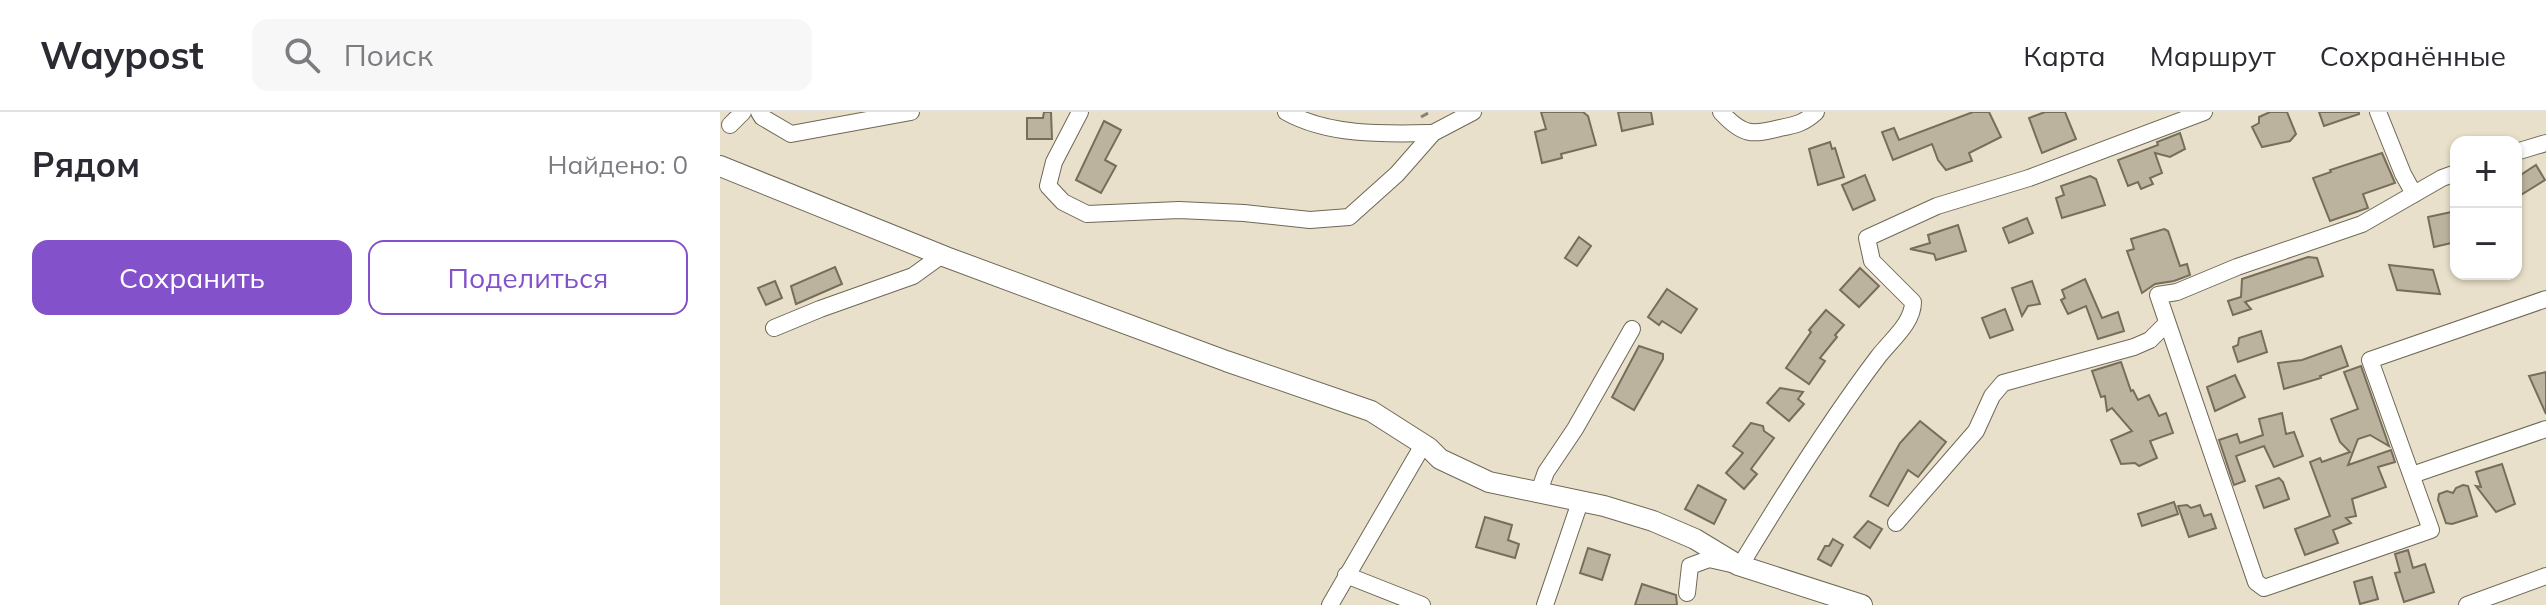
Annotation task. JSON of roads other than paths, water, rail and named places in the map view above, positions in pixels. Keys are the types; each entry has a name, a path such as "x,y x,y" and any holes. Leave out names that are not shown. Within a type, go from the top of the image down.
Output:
{"main road":[{"path":"720,166 942,255 1226,361 1371,411 1440,459 1489,482 1604,506 1653,521 1695,539 1740,566 1862,605"}],"street":[{"path":"730,125 743,112"},
{"path":"759,112 762,117 791,134 849,126 911,112"},
{"path":"1080,112 1054,162 1048,186 1063,202 1087,214 1179,210 1310,220 1349,217 1397,174 1433,133 1473,112"},
{"path":"1286,112 1299,119 1365,133 1433,133"},
{"path":"1721,112 1749,133 1759,134 1803,124 1816,112"},
{"path":"1687,593 1690,566 1709,559 1740,566 1775,508 1860,383 1913,313 1913,302 1872,261 1867,238 1937,206 2029,178 2204,112"},
{"path":"2378,112 2414,194"},
{"path":"2522,150 2546,143"},
{"path":"2450,176 2362,224 2237,267 2177,292 2158,295 2256,582 2264,588 2431,530 2370,360 2546,299"},
{"path":"774,328 913,276 942,255"},
{"path":"1896,523 1976,431 1992,396 2003,383 2134,347 2150,340 2166,324"},
{"path":"1538,494 1546,472 1575,429 1632,329"},
{"path":"2412,475 2546,429"},
{"path":"1330,605 1423,445"},
{"path":"1545,605 1580,502"},
{"path":"1346,575 1422,605"},
{"path":"2467,605 2546,576"}]}
